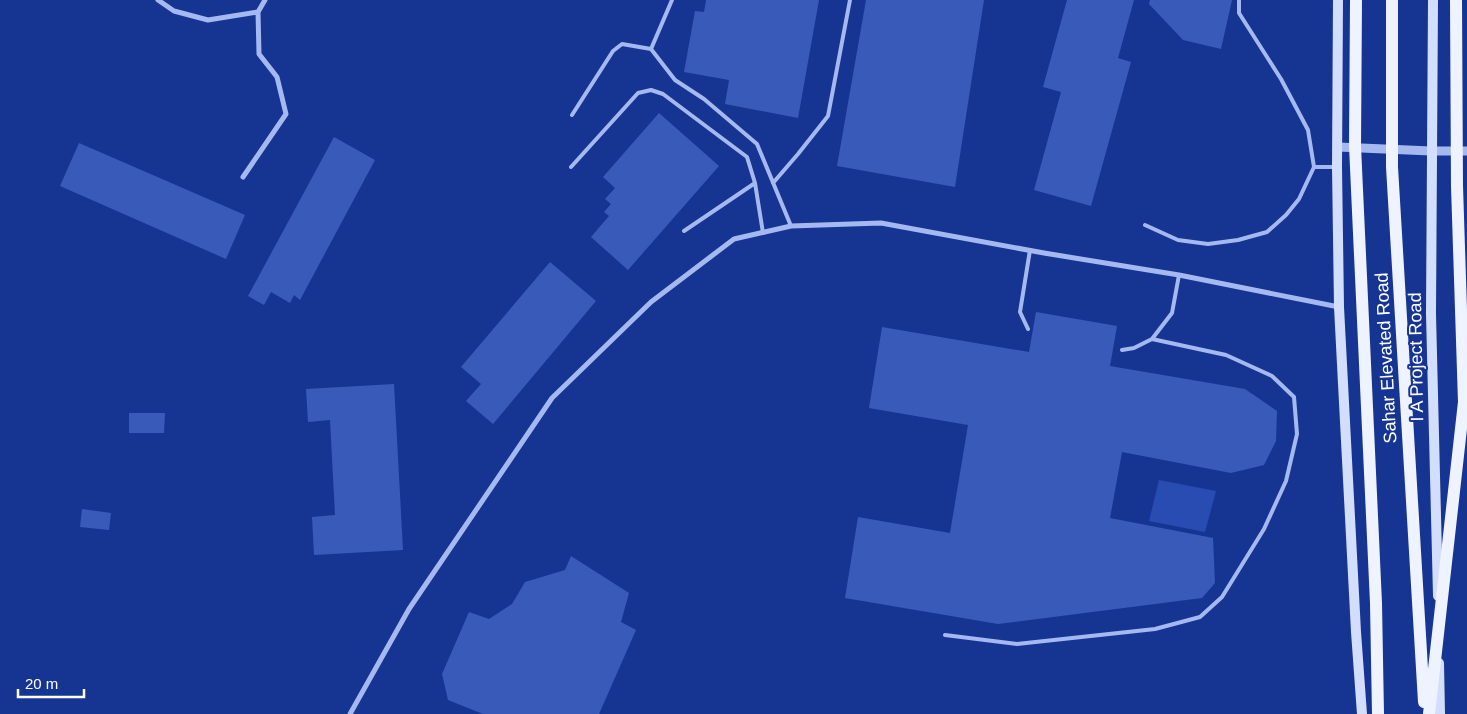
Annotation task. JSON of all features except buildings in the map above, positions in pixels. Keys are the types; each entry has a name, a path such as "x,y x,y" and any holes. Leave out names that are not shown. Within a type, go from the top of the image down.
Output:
{"main road":[{"path":"1338,0 1337,167 1339,307 1362,714"},
{"name":"Sahar Elevated Road","path":"1356,0 1354,146 1375,593 1378,714"},
{"name":"Sahar Elevated Road","path":"1392,0 1392,167 1425,714"},
{"name":"I A Project Road","path":"1432,0 1431,314 1440,714"},
{"path":"1429,714 1464,402 1458,186 1456,0"}],"street":[{"path":"158,0 174,12 208,20 258,12"},
{"path":"243,176 286,114 277,77 259,54 258,12 265,0"},
{"path":"1338,147 1467,151"},
{"path":"350,714 409,609 552,398 651,302 734,239 791,226 881,223 1179,275 1339,307"}],"lane":[{"path":"651,49 672,0"},
{"path":"773,183 828,116 850,0"},
{"path":"1145,225 1178,240 1208,244 1238,240 1267,232 1286,215 1299,199 1314,167 1308,130 1281,79 1239,12 1239,0"},
{"path":"572,115 613,51 622,44 651,49 675,80 704,99 757,144 791,226"},
{"path":"571,167 638,92 651,90 663,94 747,157 755,183 763,232"},
{"path":"1314,167 1337,167"},
{"path":"684,231 755,183"},
{"path":"1028,330 1020,312 1030,250"},
{"path":"1122,350 1134,348 1152,339 1172,313 1179,275"},
{"path":"945,635 1017,644 1156,629 1200,617 1222,597 1264,529 1286,482 1297,434 1294,397 1272,376 1226,355 1152,339"}],"shaded area":[{"path":"1159,480 1216,491 1205,532 1149,521"}]}
